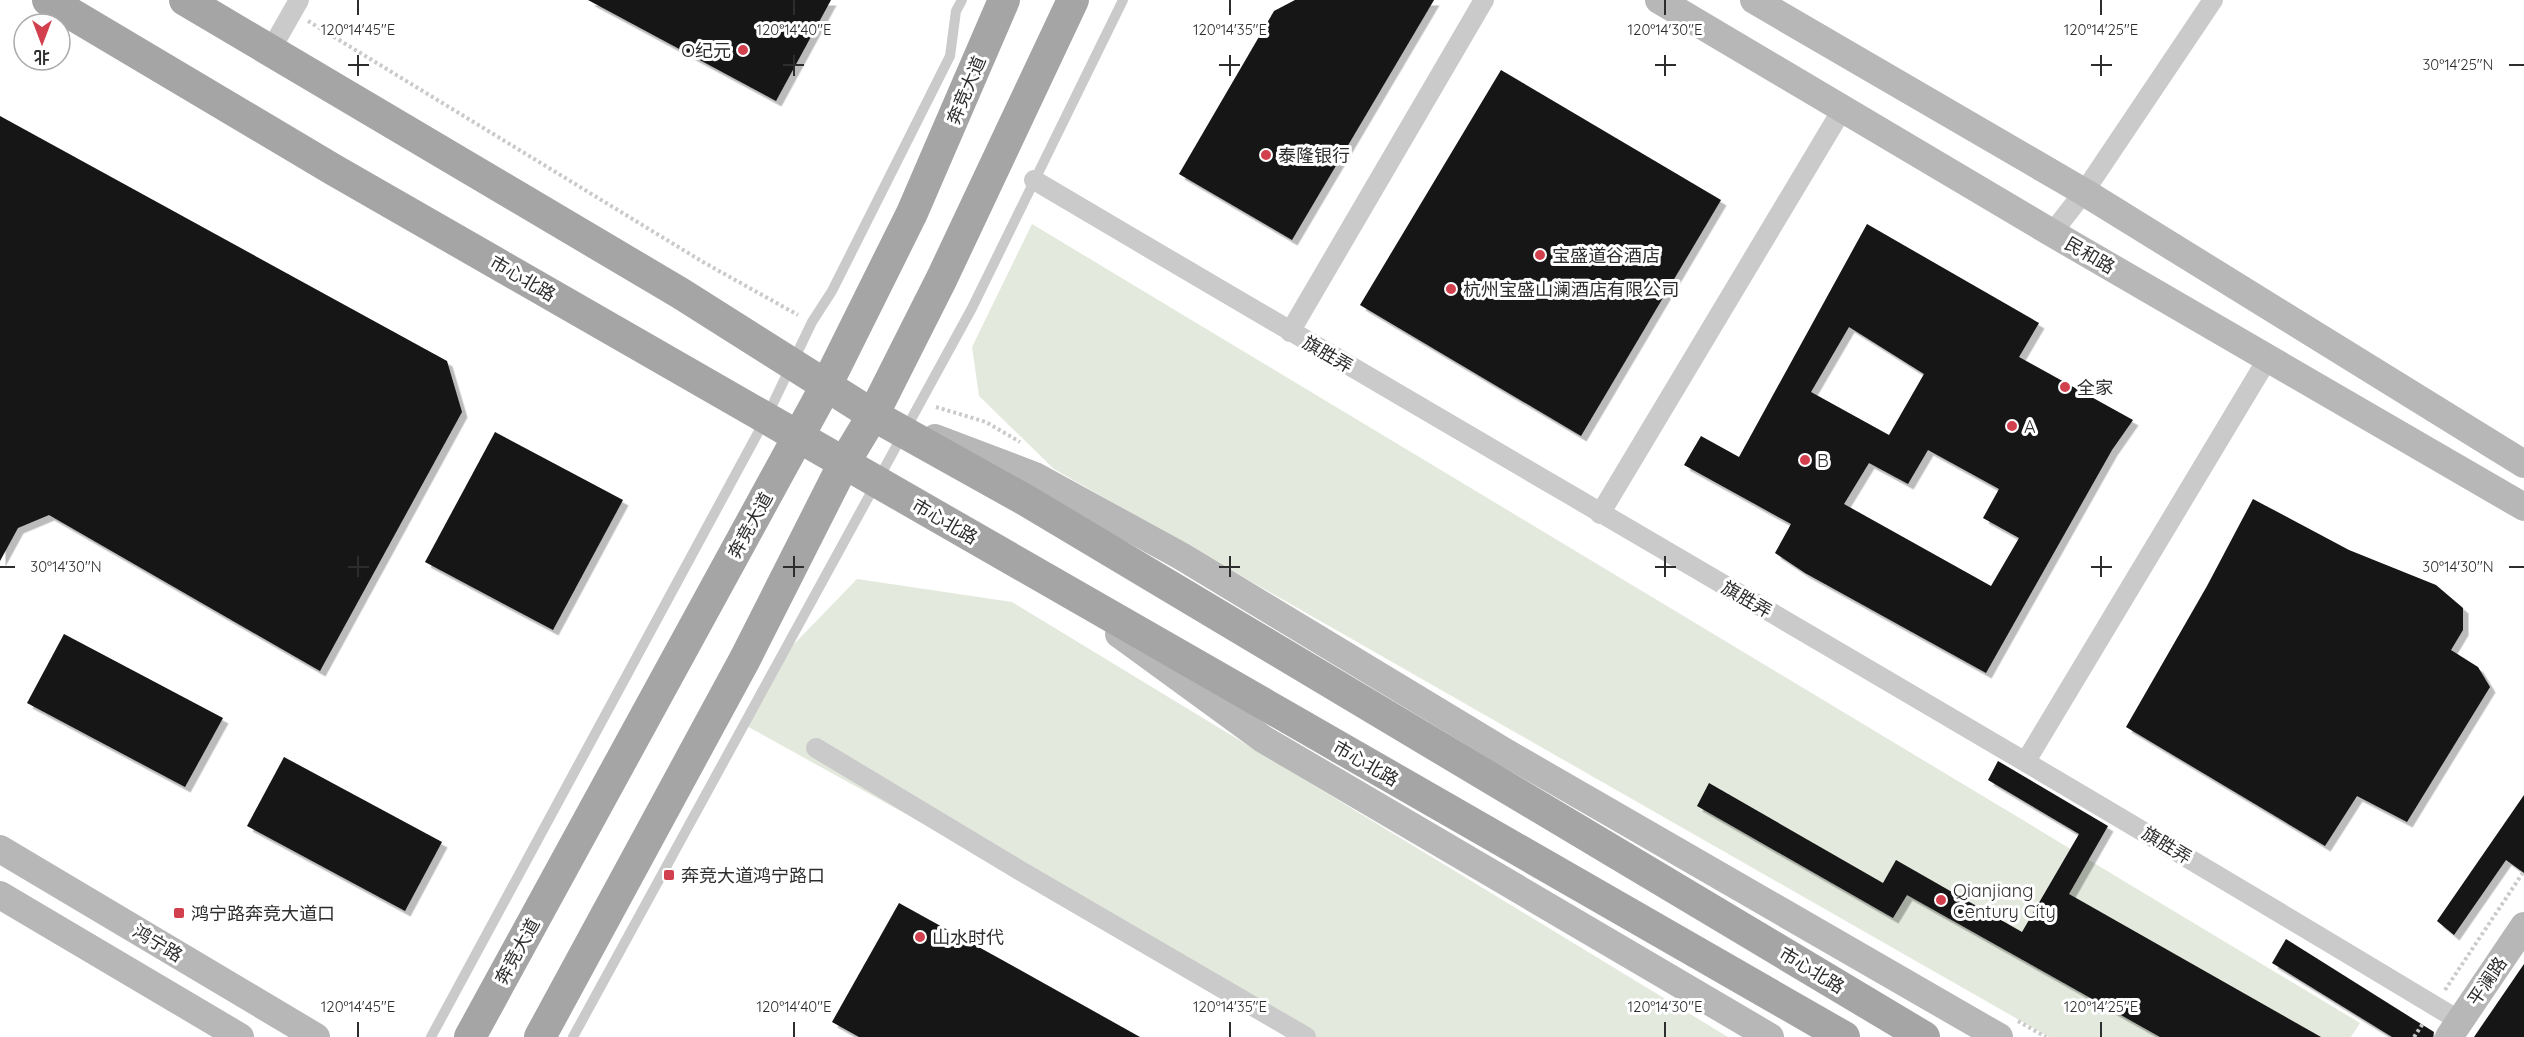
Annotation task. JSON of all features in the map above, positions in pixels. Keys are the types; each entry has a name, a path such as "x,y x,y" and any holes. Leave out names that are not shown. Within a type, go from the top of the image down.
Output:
{"main road":[{"name":"市心北路","path":"48,0 334,170 1844,1037"},
{"name":"市心北路","path":"185,0 680,293 873,415 904,429 1027,501 1924,1037"},
{"name":"奔竞大道","path":"470,1037 826,386 912,213 1004,0"},
{"path":"540,1037 746,659 844,463 873,415 942,278 1073,0"},
{"name":"民和路","path":"1659,0 2052,233 2524,507"},
{"path":"1754,0 2084,192 2524,464"},
{"path":"904,429 1035,476 1181,556 1515,758 1998,1037"},
{"path":"1033,571 1263,739 1770,1037"},
{"name":"鸿宁路","path":"0,849 316,1037"},
{"path":"0,895 240,1037"},
{"name":"平澜路","path":"2455,1029 2524,926"}],"street":[{"path":"1290,332 1484,0"},
{"path":"2052,233 2084,192 2213,0"},
{"path":"270,51 296,6"},
{"path":"1600,514 1843,108"},
{"name":"旗胜弄","path":"1034,180 1600,514 2026,761 2435,1006 2455,1029"},
{"path":"2026,761 2268,358"},
{"path":"816,748 1019,870 1306,1037"}],"lane":[{"path":"431,1037 766,418 812,322 832,291 950,56 956,11 962,0"},
{"path":"573,1037 972,308 1123,0"},
{"path":"1232,588 1262,620"},
{"path":"1277,636 1307,668"}],"path":[{"path":"296,6 702,262 812,322"},
{"path":"2414,1037 2524,871"}],"shaded area":[{"path":"1032,224 2360,1023 2351,1037 2049,1037 1054,469 979,396 972,347"},
{"path":"857,579 1012,602 1728,1037 1309,1037 743,724 767,672"}],"building":[{"name":"O纪元","path":"588,0 831,0 776,101"},
{"path":"1295,0 1434,0 1292,240 1179,174 1274,11"},
{"name":"宝盛道谷酒店","path":"1501,70 1721,200 1581,436 1360,305"},
{"path":"0,116 447,361 462,412 320,671 49,515 18,528 0,561"},
{"path":"1867,224 2039,323 2019,357 2133,420 2112,450 1986,673 1805,573 1775,553 1791,524 1684,465 1701,436 1739,457","holes":["1849,327 1924,374 1889,435 1811,392","1928,450 1999,489 1983,518 2019,538 1991,586 1844,504 1869,463 1908,484"]},
{"path":"495,432 623,500 553,630 425,562"},
{"path":"2253,499 2349,550 2436,585 2463,608 2463,630 2451,650 2478,667 2490,687 2407,822 2357,796 2325,846 2126,727 2207,586"},
{"path":"64,634 223,718 185,787 27,703"},
{"path":"284,757 442,842 405,911 247,826"},
{"name":"Qianjiang Century City","path":"1998,761 2108,826 2069,894 2321,1037 2160,1037 1907,895 1893,918 1697,806 1709,783 1883,883 1896,860 2022,932 2079,834 1988,780"},
{"path":"2524,795 2524,873 2506,860 2454,935 2437,921"},
{"name":"山水时代","path":"899,903 1140,1037 859,1037 832,1022"},
{"path":"2286,939 2434,1032 2433,1037 2392,1037 2272,963"},
{"path":"2524,964 2524,1037 2474,1037"}],"place":[{"name":"O纪元","path":"743,50"},
{"name":"泰隆银行","path":"1266,155"},
{"name":"宝盛道谷酒店","path":"1540,255"},
{"name":"杭州宝盛山澜酒店有限公司","path":"1451,289"},
{"name":"全家","path":"2065,387"},
{"name":"A","path":"2012,426"},
{"name":"B","path":"1805,460"},
{"name":"奔竞大道鸿宁路口","path":"669,875"},
{"name":"Qianjiang Century City","path":"1941,900"},
{"name":"鸿宁路奔竞大道口","path":"179,913"},
{"name":"山水时代","path":"920,937"}]}
